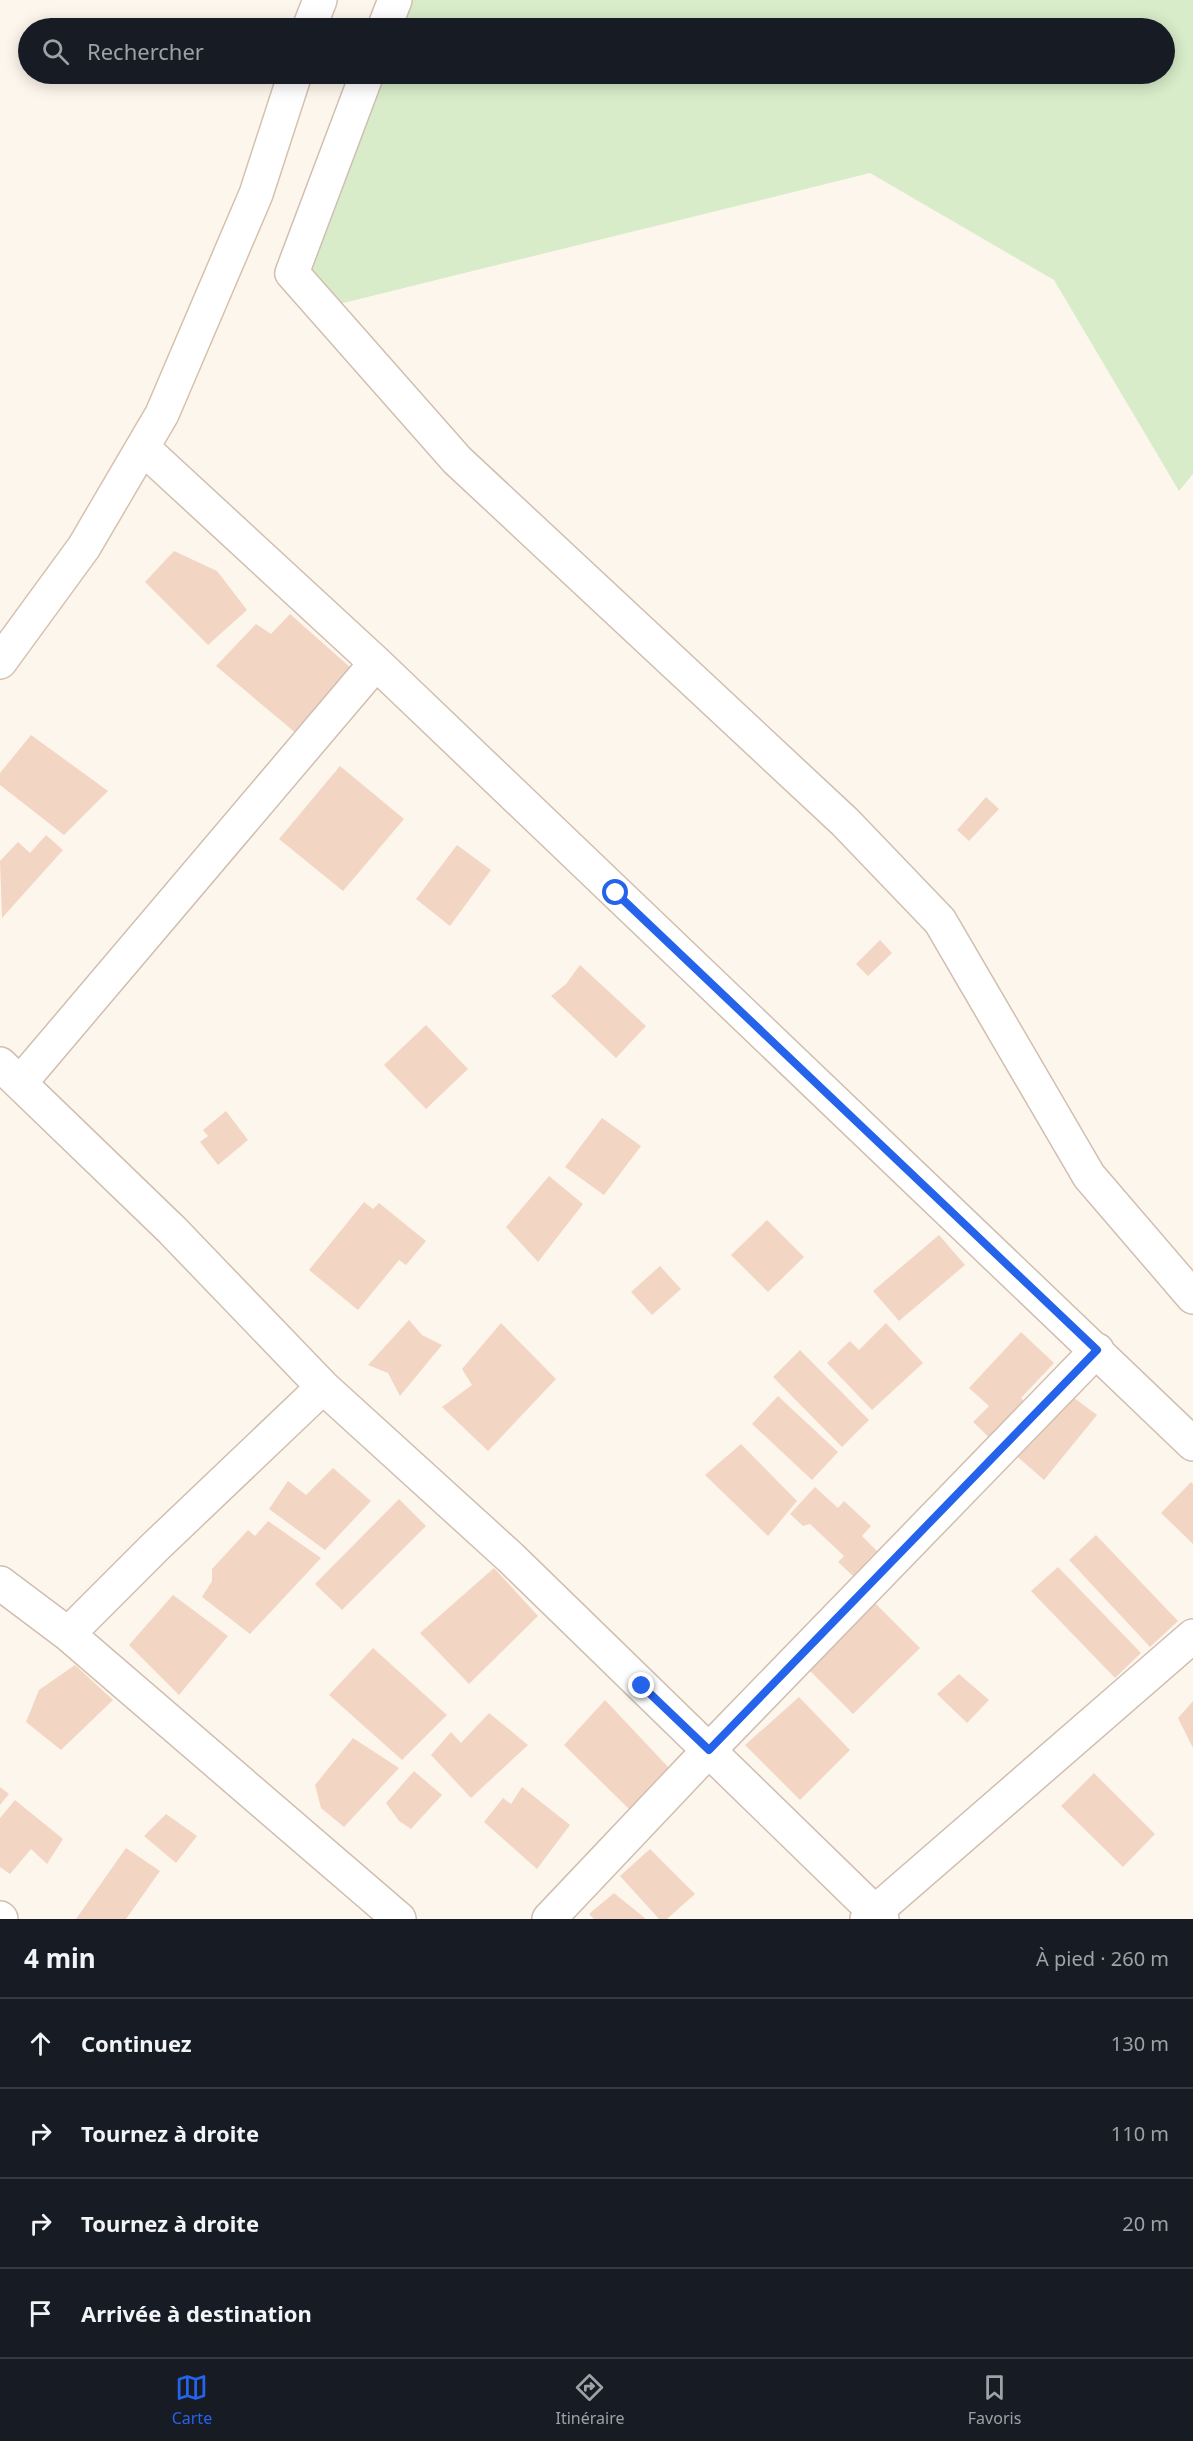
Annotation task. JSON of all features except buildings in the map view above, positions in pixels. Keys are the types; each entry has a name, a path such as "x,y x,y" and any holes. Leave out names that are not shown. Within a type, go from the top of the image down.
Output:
{"street":[{"path":"313,18 320,0"},
{"path":"388,18 395,0"},
{"path":"0,662 84,547 162,414 256,194 292,84"},
{"path":"363,84 292,273 457,460 845,822 940,921 1089,1176 1193,1297"},
{"path":"143,448 376,663 1193,1444"},
{"path":"376,663 10,1074 172,1230 323,1387 510,1557 709,1750 874,1916 1193,1636"},
{"path":"549,1919 709,1750 1097,1350"},
{"path":"68,1634 155,1547 323,1387"},
{"path":"0,1583 68,1634 399,1919"}],"green space":[{"path":"395,0 1193,0 1193,474 1179,491 1054,280 870,173 323,308 292,273 363,84 1175,84 1175,18 388,18"}],"route":[{"path":"616,893 1097,1350 709,1750 642,1686"}]}
